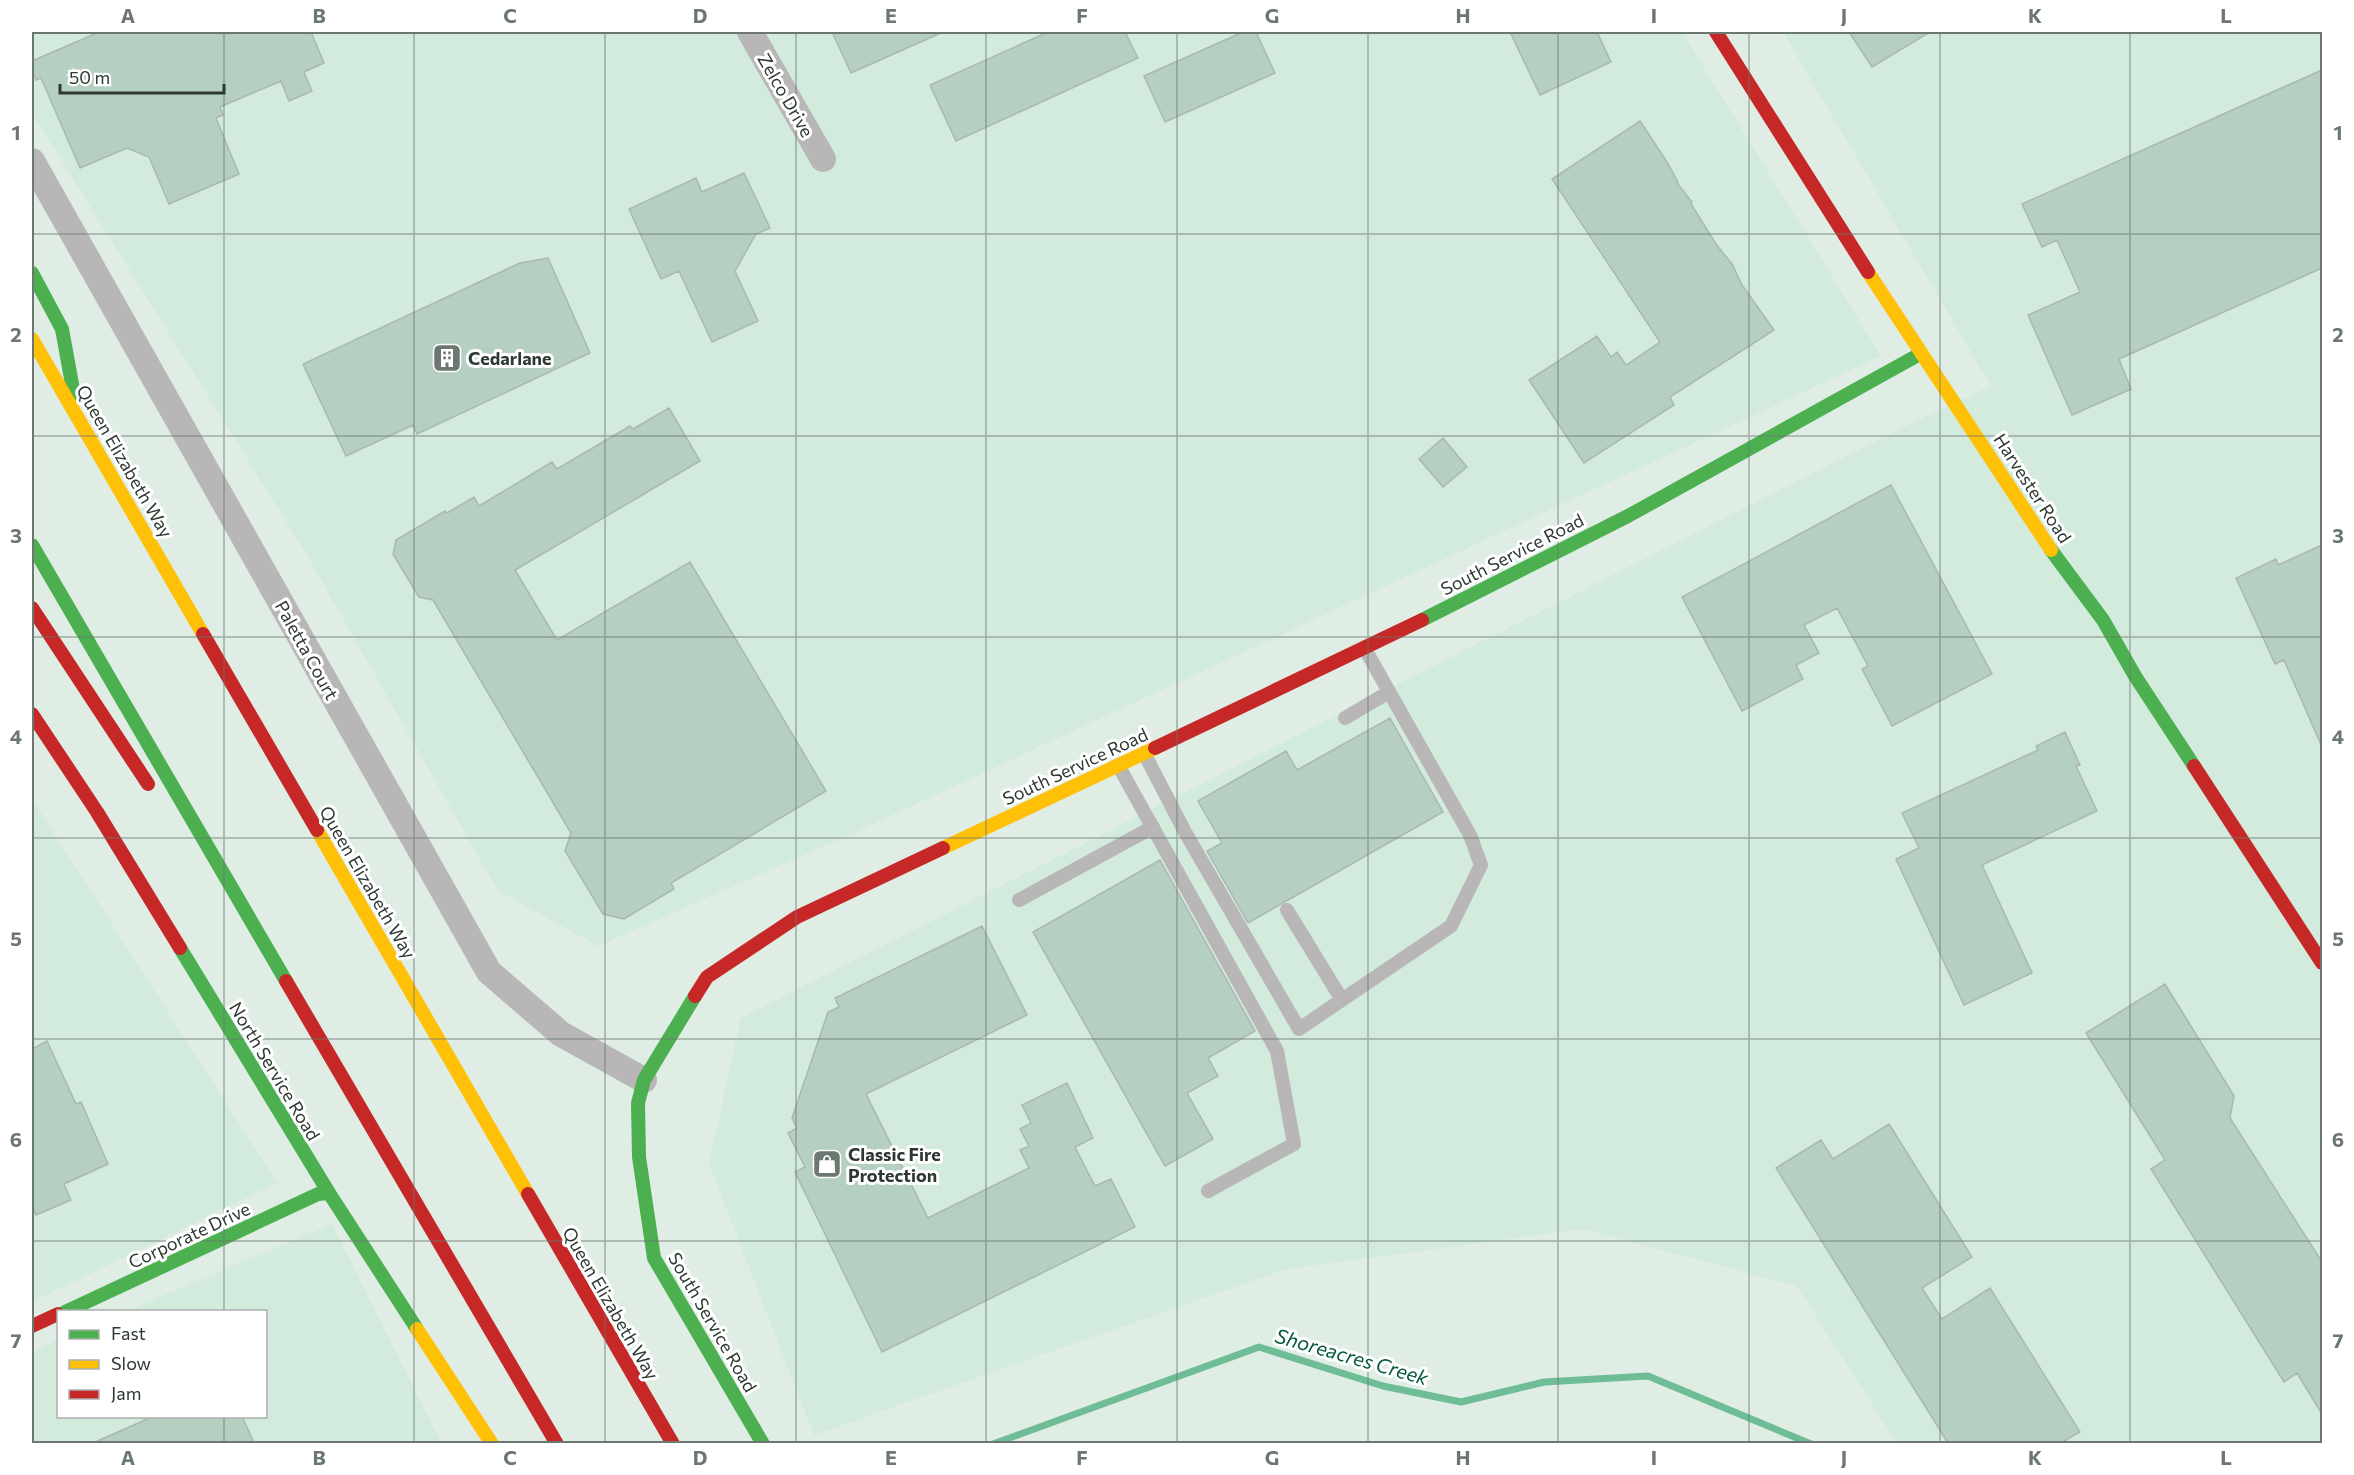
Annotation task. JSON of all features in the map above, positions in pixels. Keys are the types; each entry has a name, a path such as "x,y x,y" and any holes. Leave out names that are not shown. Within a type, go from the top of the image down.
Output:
{"main road":[{"name":"Harvester Road","path":"1716,32 1920,354 2000,469 2045,542 2103,620 2135,676 2322,963"},
{"path":"32,273 62,329 77,414"},
{"name":"Queen Elizabeth Way","path":"32,339 673,1443"},
{"name":"South Service Road","path":"763,1443 654,1258 639,1157 638,1103 644,1080 706,977 797,917 1365,649 1628,516 1920,354"},
{"path":"32,544 557,1443"},
{"path":"32,608 156,795"},
{"name":"North Service Road","path":"32,714 103,822 329,1193 492,1443"},
{"path":"202,864 215,884 261,936"},
{"name":"Corporate Drive","path":"67,1310 318,1194 329,1193"},
{"path":"32,1326 57,1314"}],"street":[{"name":"Zelco Drive","path":"750,32 822,159"},
{"name":"Paletta Court","path":"32,161 489,972 561,1034 644,1080"}],"lane":[{"path":"1144,753 1185,832 1299,1029 1451,926 1481,865 1470,835 1365,649"},
{"path":"1345,718 1389,692"},
{"path":"1118,765 1277,1051 1294,1144 1208,1191"},
{"path":"1020,900 1153,827"},
{"path":"1287,910 1342,1000"}],"shaded area":[{"path":"32,32 1682,32 1881,356 860,830 598,946 498,891 307,555 32,113"},
{"path":"1783,32 2322,32 2322,1443 1897,1443 1797,1286 1583,1229 1286,1269 814,1435 709,1164 741,1018 1906,426 1991,386"},
{"path":"32,799 277,1183 32,1302"},
{"path":"332,1224 441,1443 32,1443 32,1352 57,1340 57,1418 267,1418 267,1310 128,1310"}],"building":[{"path":"99,32 311,32 324,63 304,72 312,91 289,101 281,81 220,107 223,115 216,118 239,174 169,204 149,157 127,148 80,168 41,78 36,80 32,70 32,61"},
{"path":"832,32 943,32 851,73"},
{"path":"1048,32 1125,32 1138,58 956,141 930,85"},
{"path":"1243,32 1256,32 1275,73 1165,122 1144,76"},
{"path":"1510,32 1597,32 1611,62 1540,95"},
{"path":"1849,32 1930,32 1872,67"},
{"path":"2322,70 2322,268 2119,359 2131,389 2072,415 2028,315 2080,292 2057,240 2042,247 2022,204"},
{"path":"1640,121 1716,244 1732,264 1742,285 1774,330 1670,397 1674,405 1584,463 1529,380 1597,336 1611,357 1617,352 1626,365 1660,342 1552,179"},
{"path":"744,173 770,228 756,234 735,271 758,321 712,342 679,271 661,279 629,209 696,178 702,192"},
{"name":"Cedarlane","path":"548,258 590,353 417,434 413,425 346,456 303,364 520,263"},
{"path":"669,408 700,461 515,570 557,640 690,562 826,791 671,883 674,889 624,919 603,914 565,851 571,833 433,600 419,597 393,554 396,540 445,511 447,513 474,497 479,506 552,462 557,469 630,426 633,429"},
{"path":"1443,438 1467,467 1443,487 1419,459"},
{"path":"1891,485 1992,674 1892,726 1862,669 1868,666 1837,608 1804,625 1819,653 1796,665 1803,679 1742,711 1682,597"},
{"path":"2322,545 2322,747 2284,660 2275,664 2236,578 2276,559 2278,565"},
{"path":"1390,718 1443,812 1248,923 1207,851 1222,843 1198,801 1286,751 1297,770"},
{"path":"2065,732 2080,765 2076,766 2097,811 1982,865 2032,973 1964,1005 1896,859 1919,848 1902,813 2038,750 2036,746"},
{"path":"1160,860 1255,1031 1208,1058 1218,1076 1187,1093 1213,1139 1165,1166 1033,932"},
{"path":"982,926 1027,1015 866,1094 928,1218 1029,1168 1020,1150 1029,1146 1020,1129 1031,1123 1022,1105 1067,1083 1093,1138 1075,1147 1095,1186 1111,1179 1135,1227 882,1352 795,1172 805,1167 788,1133 797,1128 792,1118 828,1012 839,1007 835,998"},
{"path":"2165,984 2234,1096 2230,1118 2322,1262 2322,1414 2297,1373 2284,1382 2151,1169 2165,1160 2086,1033"},
{"path":"47,1041 76,1104 81,1102 108,1164 64,1184 71,1200 36,1215 32,1206 32,1049"},
{"path":"1889,1124 1972,1257 1922,1288 1942,1319 1990,1288 2080,1432 2061,1443 1948,1443 1776,1168 1821,1140 1833,1159"},
{"path":"149,1418 243,1418 254,1443 93,1443"}],"waterway":[{"name":"Shoreacres Creek","path":"993,1444 1259,1347 1383,1386 1461,1402 1544,1382 1648,1376 1811,1444"}],"traffic: fast":[{"path":"32,273 62,329 74,395"},
{"path":"1422,620 1628,516 1920,354"},
{"path":"32,545 286,981"},
{"path":"2051,550 2103,620 2135,676 2194,766"},
{"path":"180,948 329,1193 417,1329"},
{"path":"695,996 644,1080 638,1103 639,1157 654,1258 763,1444"},
{"path":"69,1310 318,1194 329,1193"}],"traffic: slow":[{"path":"1868,272 2051,550"},
{"path":"32,339 203,634"},
{"path":"943,848 1155,748"},
{"path":"317,830 528,1194"},
{"path":"417,1329 492,1444"}],"traffic: jam":[{"path":"1716,32 1868,272"},
{"path":"32,608 148,784"},
{"path":"1155,748 1422,620"},
{"path":"203,634 317,830"},
{"path":"32,714 97,812 180,948"},
{"path":"2194,766 2322,963"},
{"path":"695,996 707,977 797,917 943,848"},
{"path":"286,981 557,1444"},
{"path":"528,1194 673,1444"},
{"path":"32,1326 57,1314"}],"place":[{"name":"Cedarlane","path":"447,358"},
{"name":"Classic Fire Protection","path":"827,1164"}]}
